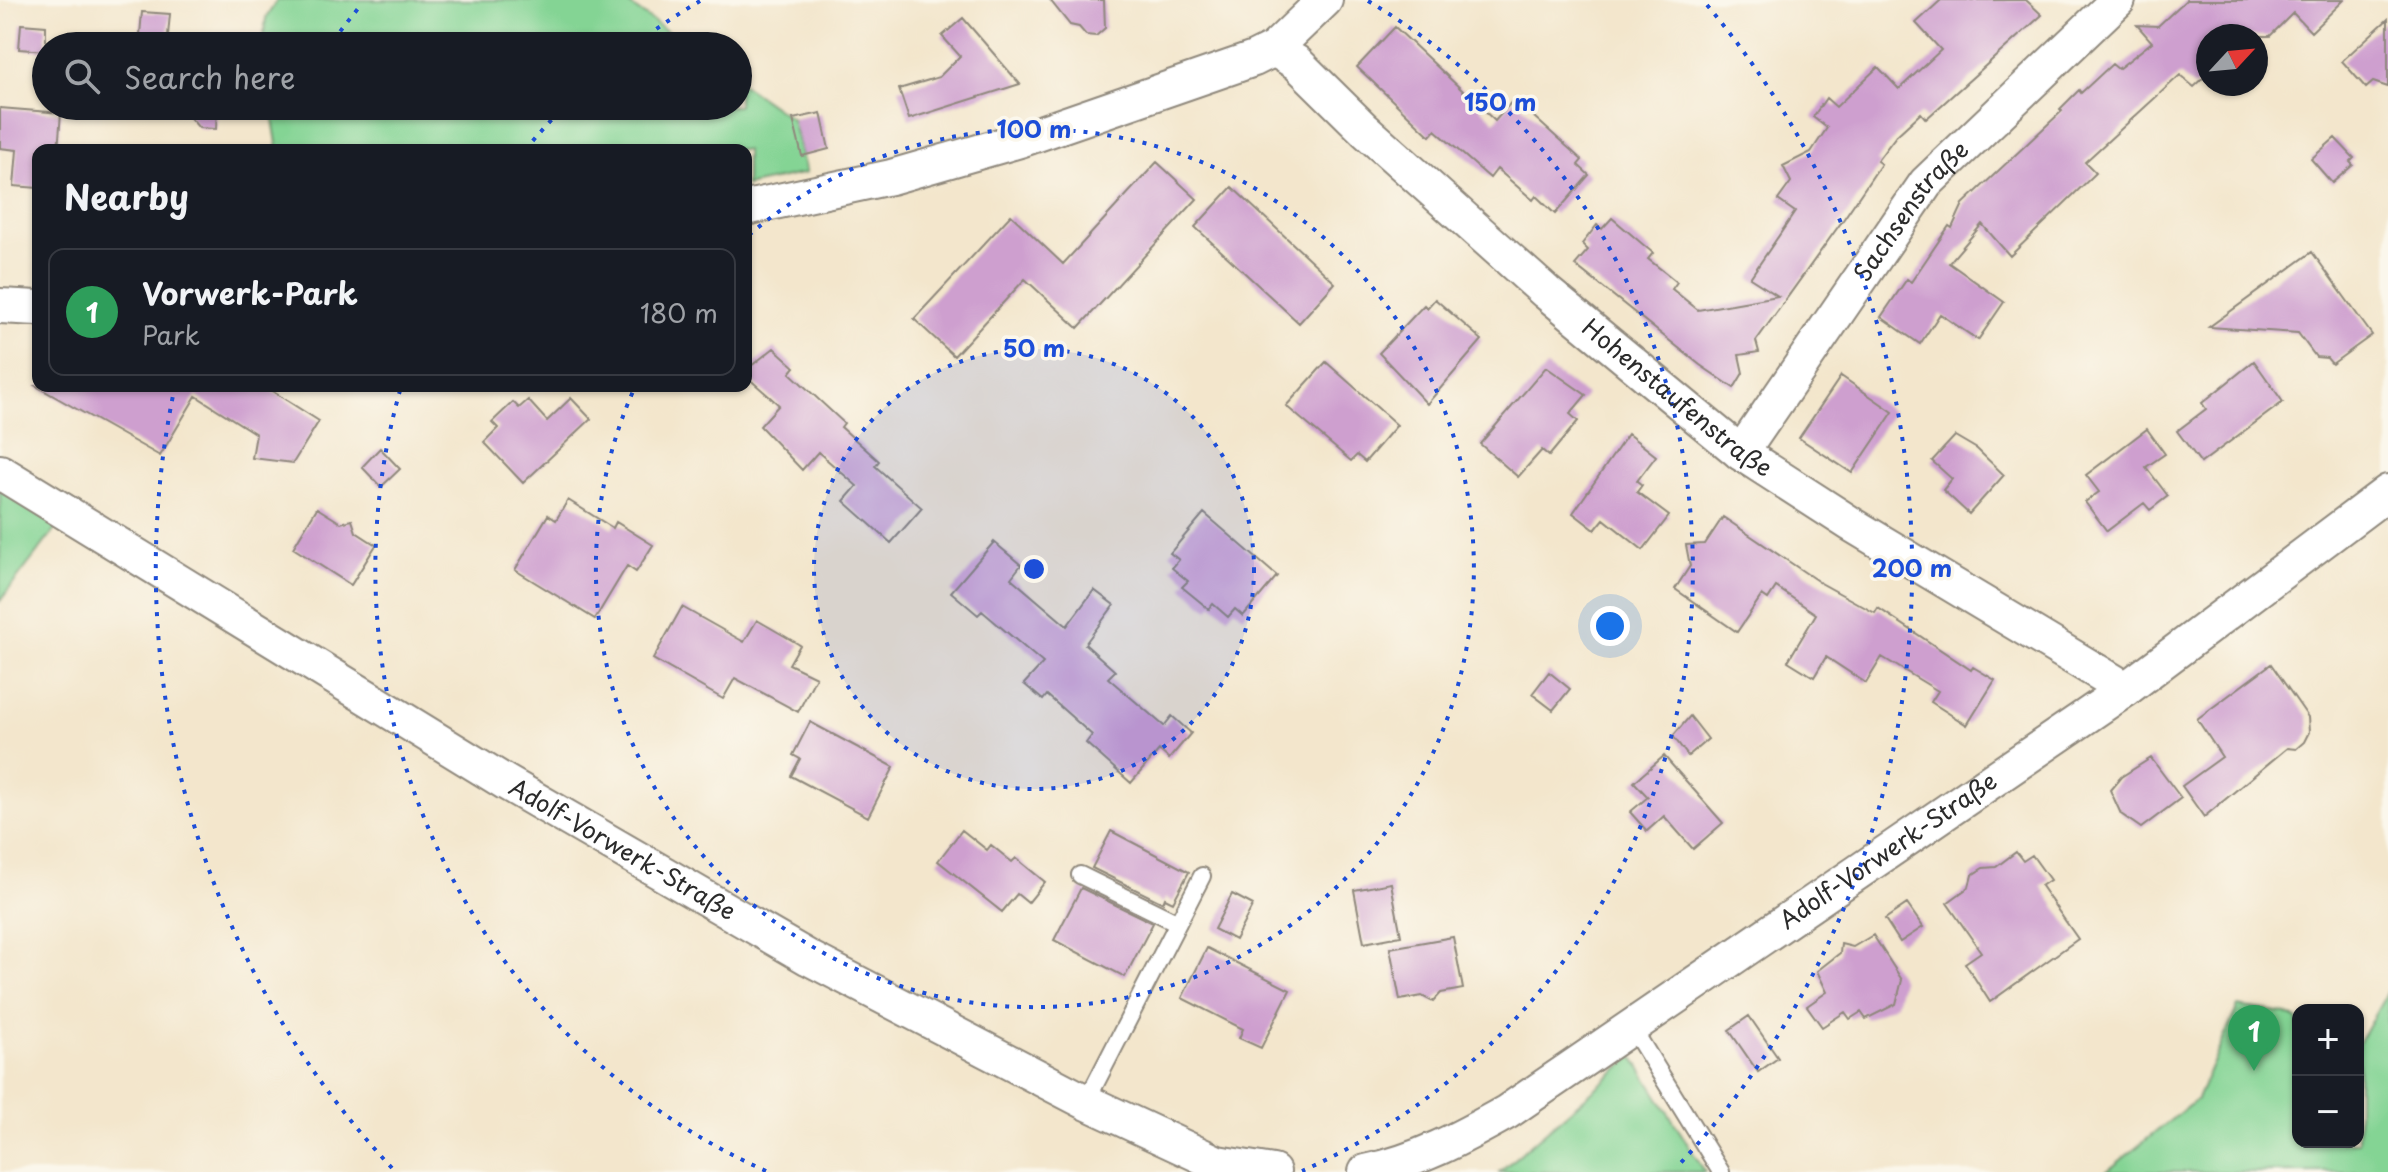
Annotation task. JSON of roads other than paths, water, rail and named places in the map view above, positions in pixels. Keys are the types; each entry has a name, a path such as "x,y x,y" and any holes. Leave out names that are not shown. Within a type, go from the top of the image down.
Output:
{"street":[{"path":"752,207 891,177 1020,140 1254,59 1274,49 1325,0"},
{"name":"Sachsenstraße","path":"1741,453 1926,183 2118,0"},
{"name":"Hohenstaufenstraße","path":"1274,49 1297,63 1365,130 1546,292 1741,453 1851,524 2126,689"},
{"path":"0,306 32,308"},
{"name":"Adolf-Vorwerk-Straße","path":"0,472 658,873 809,958 1086,1102 1217,1163 1272,1172"},
{"name":"Adolf-Vorwerk-Straße","path":"1366,1172 1394,1166 1449,1145 1507,1112 2126,689 2388,492"}],"lane":[{"path":"1080,875 1178,923"},
{"path":"1086,1102 1202,876"},
{"path":"1631,1026 1721,1172"}],"place":[{"name":"Vorwerk-Park","path":"2254,1071"}]}
